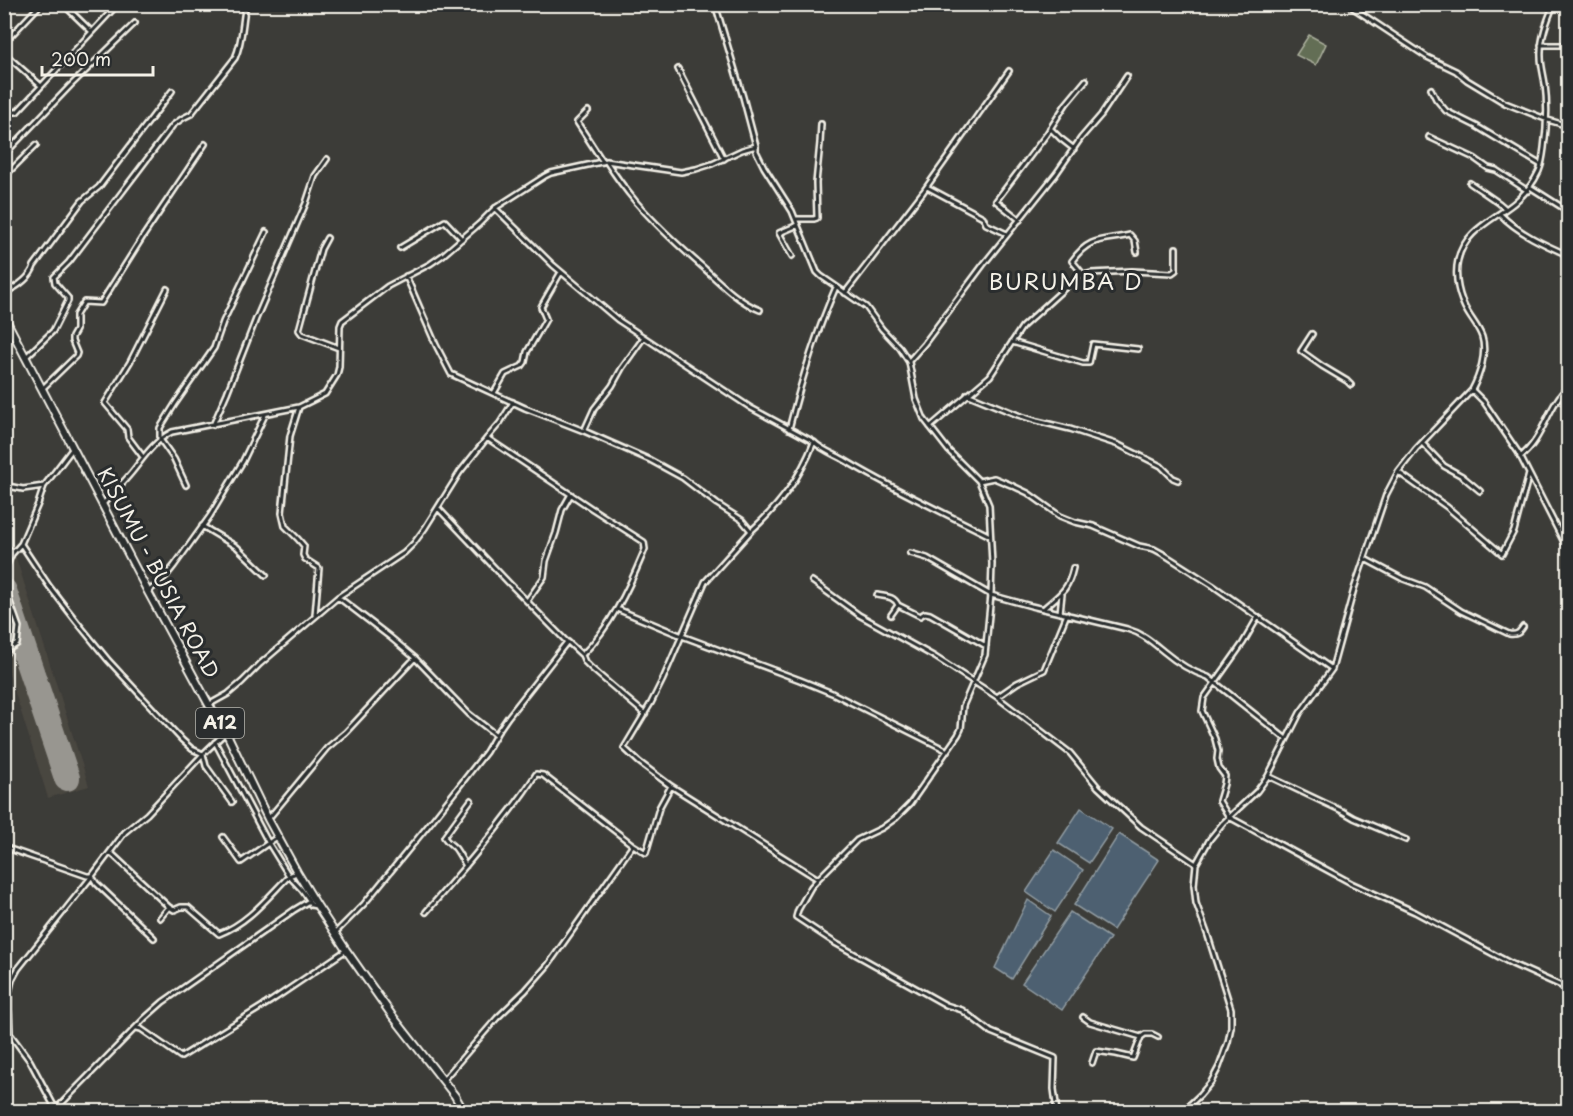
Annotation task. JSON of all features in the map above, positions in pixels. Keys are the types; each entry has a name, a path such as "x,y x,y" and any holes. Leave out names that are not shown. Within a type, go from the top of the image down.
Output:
{"highway":[{"name":"KISUMU - BUSIA ROAD","path":"4,316 148,592 226,732 277,837 297,872 346,950 391,1014 443,1080 464,1112"}],"street":[{"path":"4,43 41,4"},
{"path":"63,4 91,31"},
{"path":"4,104 15,113 118,4"},
{"path":"26,357 52,331 68,301 69,298 55,283 54,277 69,262 173,125 191,114 235,58 246,4"},
{"path":"715,4 743,97 756,151 796,219 817,272 866,307 900,348 909,361 916,399 924,419 949,451 979,481 989,505 991,595 985,655 963,706 961,729 910,804 896,819 857,840 811,887 796,917 836,943 946,1005 962,1010 991,1032 1055,1058 1054,1089 1057,1112"},
{"path":"1347,4 1427,57 1456,72 1505,103 1569,126"},
{"path":"1182,1112 1211,1082 1220,1067 1231,1027 1231,1009 1196,903 1194,885 1196,864 1210,838 1257,791 1268,776 1300,713 1332,669 1354,589 1386,495 1398,472 1472,390 1484,348 1482,335 1460,296 1456,280 1457,262 1460,250 1468,237 1529,189 1541,165 1548,120 1546,90 1540,59 1541,45 1546,23 1554,4"},
{"path":"4,155 135,23"},
{"path":"1541,45 1569,45"},
{"path":"4,52 40,85"},
{"path":"678,69 724,159"},
{"path":"845,293 927,187 1009,71"},
{"path":"909,361 924,345 983,265 1056,174 1101,115 1127,76"},
{"path":"1020,219 996,201 1086,80"},
{"path":"1431,88 1436,99 1446,111 1541,165"},
{"path":"4,293 32,274 34,266 82,201 99,187 172,91"},
{"path":"588,111 577,122 636,202 715,279 738,298 760,310"},
{"path":"796,219 817,218 816,183 821,124"},
{"path":"1050,128 1074,149"},
{"path":"1429,137 1474,158 1488,168 1496,170 1569,211"},
{"path":"42,389 76,356 72,337 76,330 76,315 84,302 101,303 206,144"},
{"path":"4,177 36,145"},
{"path":"103,504 149,449 172,432 299,407 325,394 332,385 339,367 342,321 388,286 443,255 495,208 551,173 604,161 681,171 696,169 756,146"},
{"path":"213,424 306,203 315,176 327,159"},
{"path":"1470,183 1506,209"},
{"path":"927,187 983,217 986,224 1007,235"},
{"path":"495,208 537,251 618,320 751,408 888,485 990,536"},
{"path":"1500,214 1506,221 1527,235 1569,255"},
{"path":"400,248 445,221 462,239"},
{"path":"792,255 779,233 798,225"},
{"path":"186,485 174,459 160,439 160,428 214,348 221,326 266,232"},
{"path":"1083,274 1072,261 1082,248 1094,242 1130,235 1135,241 1137,252"},
{"path":"327,238 321,249 299,330 302,334 339,348"},
{"path":"930,427 990,376 1022,327 1077,277 1083,274 1172,273 1176,270 1176,248"},
{"path":"494,393 505,374 518,369 525,362 527,352 546,319 541,307 561,272"},
{"path":"406,276 450,372 513,402 650,460 683,478 742,520 751,531"},
{"path":"789,429 821,321 836,287"},
{"path":"143,457 128,437 127,429 105,403 130,362 167,289"},
{"path":"1312,334 1301,351 1351,385"},
{"path":"584,431 594,409 644,337"},
{"path":"1012,342 1083,363 1089,363 1093,344 1138,349"},
{"path":"1520,457 1538,438 1559,396 1569,387"},
{"path":"1472,390 1484,402 1520,457 1569,550"},
{"path":"967,394 1018,415 1119,445 1161,466 1178,480"},
{"path":"209,705 228,694 338,597 404,553 414,543 460,472 500,423 513,402"},
{"path":"299,407 290,436 282,513 285,526 304,546 305,559 319,568 315,616"},
{"path":"148,592 166,576 210,516 232,481 265,414"},
{"path":"487,438 644,542 643,554 617,609 582,655"},
{"path":"814,442 806,462 774,510 751,531 700,590 682,636 645,714 624,748 671,786 818,879"},
{"path":"1422,443 1444,466 1462,476 1480,491"},
{"path":"4,571 21,544 44,486 73,448"},
{"path":"1398,472 1447,507 1502,554 1514,531 1528,474"},
{"path":"979,481 994,478 1028,493 1060,516 1093,526 1139,546 1154,549 1258,616 1332,669"},
{"path":"4,487 23,489 44,486"},
{"path":"527,601 544,577 546,561 562,510 571,494"},
{"path":"438,508 582,655 591,668 645,714"},
{"path":"202,526 237,547 266,575"},
{"path":"21,544 56,595 108,660 182,740 192,749 203,754"},
{"path":"4,549 14,552"},
{"path":"910,553 927,558 991,595 1135,631 1184,666 1208,677 1286,740"},
{"path":"1365,559 1401,578 1425,587 1461,611 1509,634 1515,635 1523,627"},
{"path":"1043,609 1059,597 1070,581 1074,568"},
{"path":"812,581 859,615 935,657 996,697 1070,753 1098,787 1141,827 1196,864"},
{"path":"4,585 19,627 17,645 8,650 4,656"},
{"path":"1060,613 1064,590"},
{"path":"877,595 887,596 920,616 925,613 930,614 986,646"},
{"path":"338,597 415,658 469,714 496,735"},
{"path":"891,615 898,604"},
{"path":"617,609 832,693 946,751"},
{"path":"996,697 1017,683 1044,670 1067,614"},
{"path":"1258,616 1243,643 1204,698 1202,711 1215,739 1219,768 1225,778 1219,801 1229,817 1353,884 1415,912 1512,964 1569,989"},
{"path":"335,933 364,904 431,822 486,753 508,717 567,642"},
{"path":"268,819 327,748 346,732 415,658"},
{"path":"226,732 147,814 125,832 14,976 10,987 10,1034 30,1061 56,1107 171,996 269,926 309,901"},
{"path":"215,742 268,842 289,876 302,890 311,905 318,907"},
{"path":"203,754 206,766 232,802"},
{"path":"426,912 466,866 524,793 536,774 543,775 633,845 647,852 659,808 671,786"},
{"path":"1268,776 1354,818 1406,840"},
{"path":"466,866 457,850 444,837 471,800"},
{"path":"223,837 241,862 277,837"},
{"path":"443,1080 477,1040 548,965 633,845"},
{"path":"6,848 92,876"},
{"path":"109,852 169,907 174,910 181,907 188,908 219,934 232,929 250,916 289,876 297,872"},
{"path":"92,876 96,883 154,938"},
{"path":"160,918 169,907"},
{"path":"136,1028 141,1029 181,1057 271,1001 346,950"},
{"path":"1083,1017 1090,1022 1142,1037"},
{"path":"1092,1063 1096,1051 1133,1058 1145,1034 1158,1037"}],"shaded area":[{"path":"4,520 89,786 48,798 5,661"}],"green space":[{"path":"1309,35 1326,44 1316,65 1296,55"}],"water":[{"path":"1081,808 1112,829 1089,863 1058,843"},
{"path":"1119,834 1159,860 1113,930 1074,905"},
{"path":"1054,850 1083,870 1055,912 1026,892"},
{"path":"1028,900 1051,916 1012,979 995,968"},
{"path":"1070,912 1110,938 1062,1010 1022,983"}],"runway":[{"path":"4,591 67,778"}],"district":[{"name":"BURUMBA D","path":"1066,282"}]}
